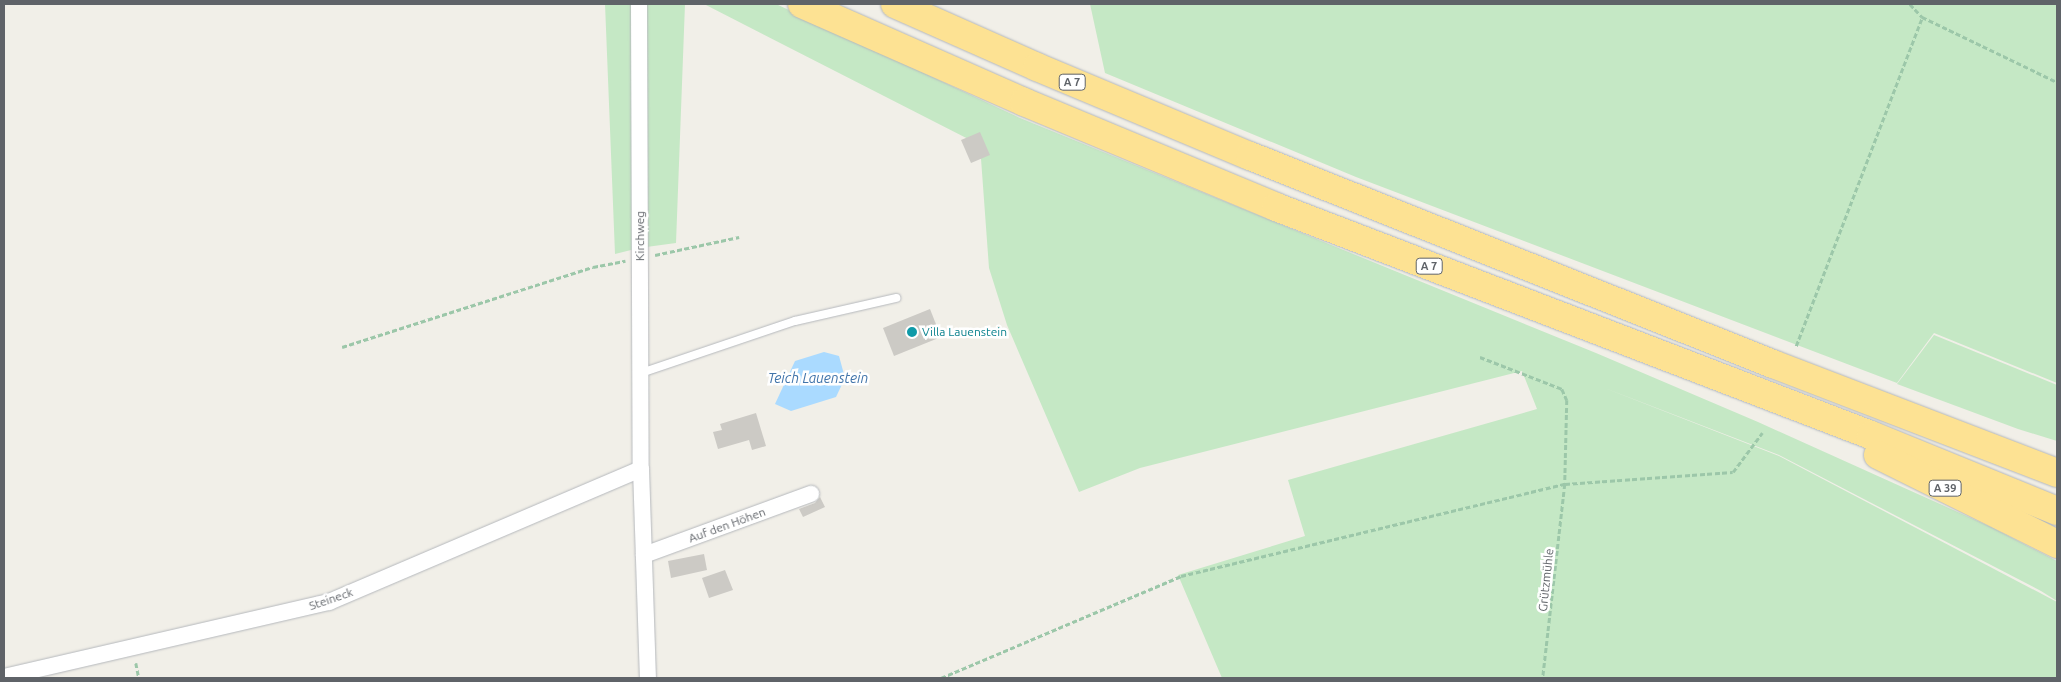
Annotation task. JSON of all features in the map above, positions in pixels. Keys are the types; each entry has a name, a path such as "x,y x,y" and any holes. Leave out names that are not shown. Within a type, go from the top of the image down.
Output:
{"highway":[{"name":"A 7","path":"802,4 1024,102 1276,207 1838,423 2057,511"},
{"name":"A 7","path":"895,4 1037,67 1250,156 1773,364 2057,473"},
{"name":"A 39","path":"1838,423 1866,448 2057,544"}],"street":[{"name":"Kirchweg","path":"639,4 641,468"},
{"path":"641,468 648,678"},
{"name":"Steineck","path":"4,677 329,602 641,468"},
{"name":"Auf den Höhen","path":"644,556 810,494"}],"lane":[{"path":"641,373 795,321 896,298"}],"path":[{"path":"1910,4 1922,17 2057,82"},
{"path":"1796,346 1922,17"},
{"path":"342,348 593,267 739,237"},
{"name":"Grützmühle","path":"1480,356 1562,389 1568,400 1565,484 1543,678"},
{"path":"941,678 1181,576 1565,484 1733,472 1762,433"}],"green space":[{"path":"605,4 685,4 676,243 639,248 615,254"},
{"path":"704,4 776,4 1020,118 1596,353 1758,422 1991,527 2057,561 2057,601 1779,455 1602,387 1779,456 2057,602 2057,678 1222,678 1178,575 1305,536 1288,480 1537,409 1522,371 1140,468 1079,492 1007,325 989,268 980,145"},
{"path":"1090,4 2057,4 2057,383 1934,333 1897,383 1356,177 1105,73"},
{"path":"1934,335 2057,385 2057,441 2018,429 1897,384"}],"water":[{"name":"Teich Lauenstein","path":"824,352 839,356 845,378 836,397 791,411 775,404 795,361"}],"building":[{"path":"980,132 990,155 971,163 961,140"},
{"name":"Villa Lauenstein","path":"930,309 941,337 894,356 883,328"},
{"path":"756,413 766,446 752,450 749,440 718,449 713,432 722,430 720,424"},
{"path":"820,497 825,507 803,517 799,509 815,503"},
{"path":"704,554 707,570 671,578 668,561"},
{"path":"725,570 733,590 709,598 702,578"}],"place":[{"name":"Villa Lauenstein","path":"912,332"}]}
